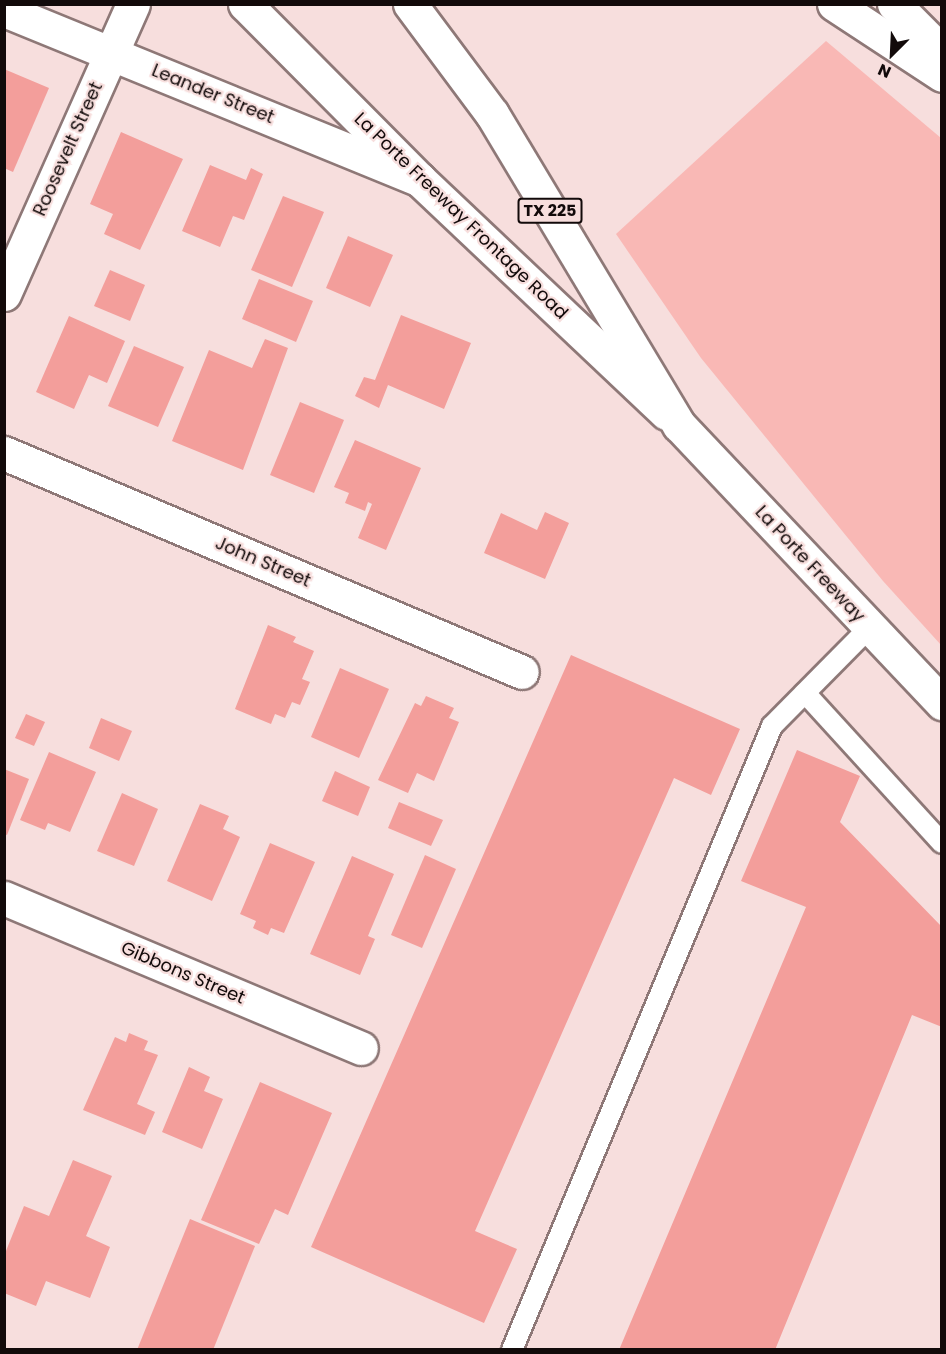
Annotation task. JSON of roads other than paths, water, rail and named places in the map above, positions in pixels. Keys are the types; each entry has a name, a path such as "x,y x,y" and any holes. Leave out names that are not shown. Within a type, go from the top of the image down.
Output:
{"main road":[{"name":"Roosevelt Street","path":"4,294 133,4"},
{"name":"La Porte Freeway Frontage Road","path":"245,4 420,180 679,425"},
{"name":"TX 225","path":"410,4 492,114 679,425"},
{"path":"834,4 942,75"},
{"path":"894,4 942,52"},
{"name":"Leander Street","path":"4,10 420,180"},
{"name":"La Porte Freeway","path":"679,425 942,703"},
{"name":"John Street","path":"4,453 522,672"},
{"name":"Gibbons Street","path":"4,898 361,1048"}],"lane":[{"path":"512,1350 772,726 870,627"},
{"path":"805,693 942,843"}]}
